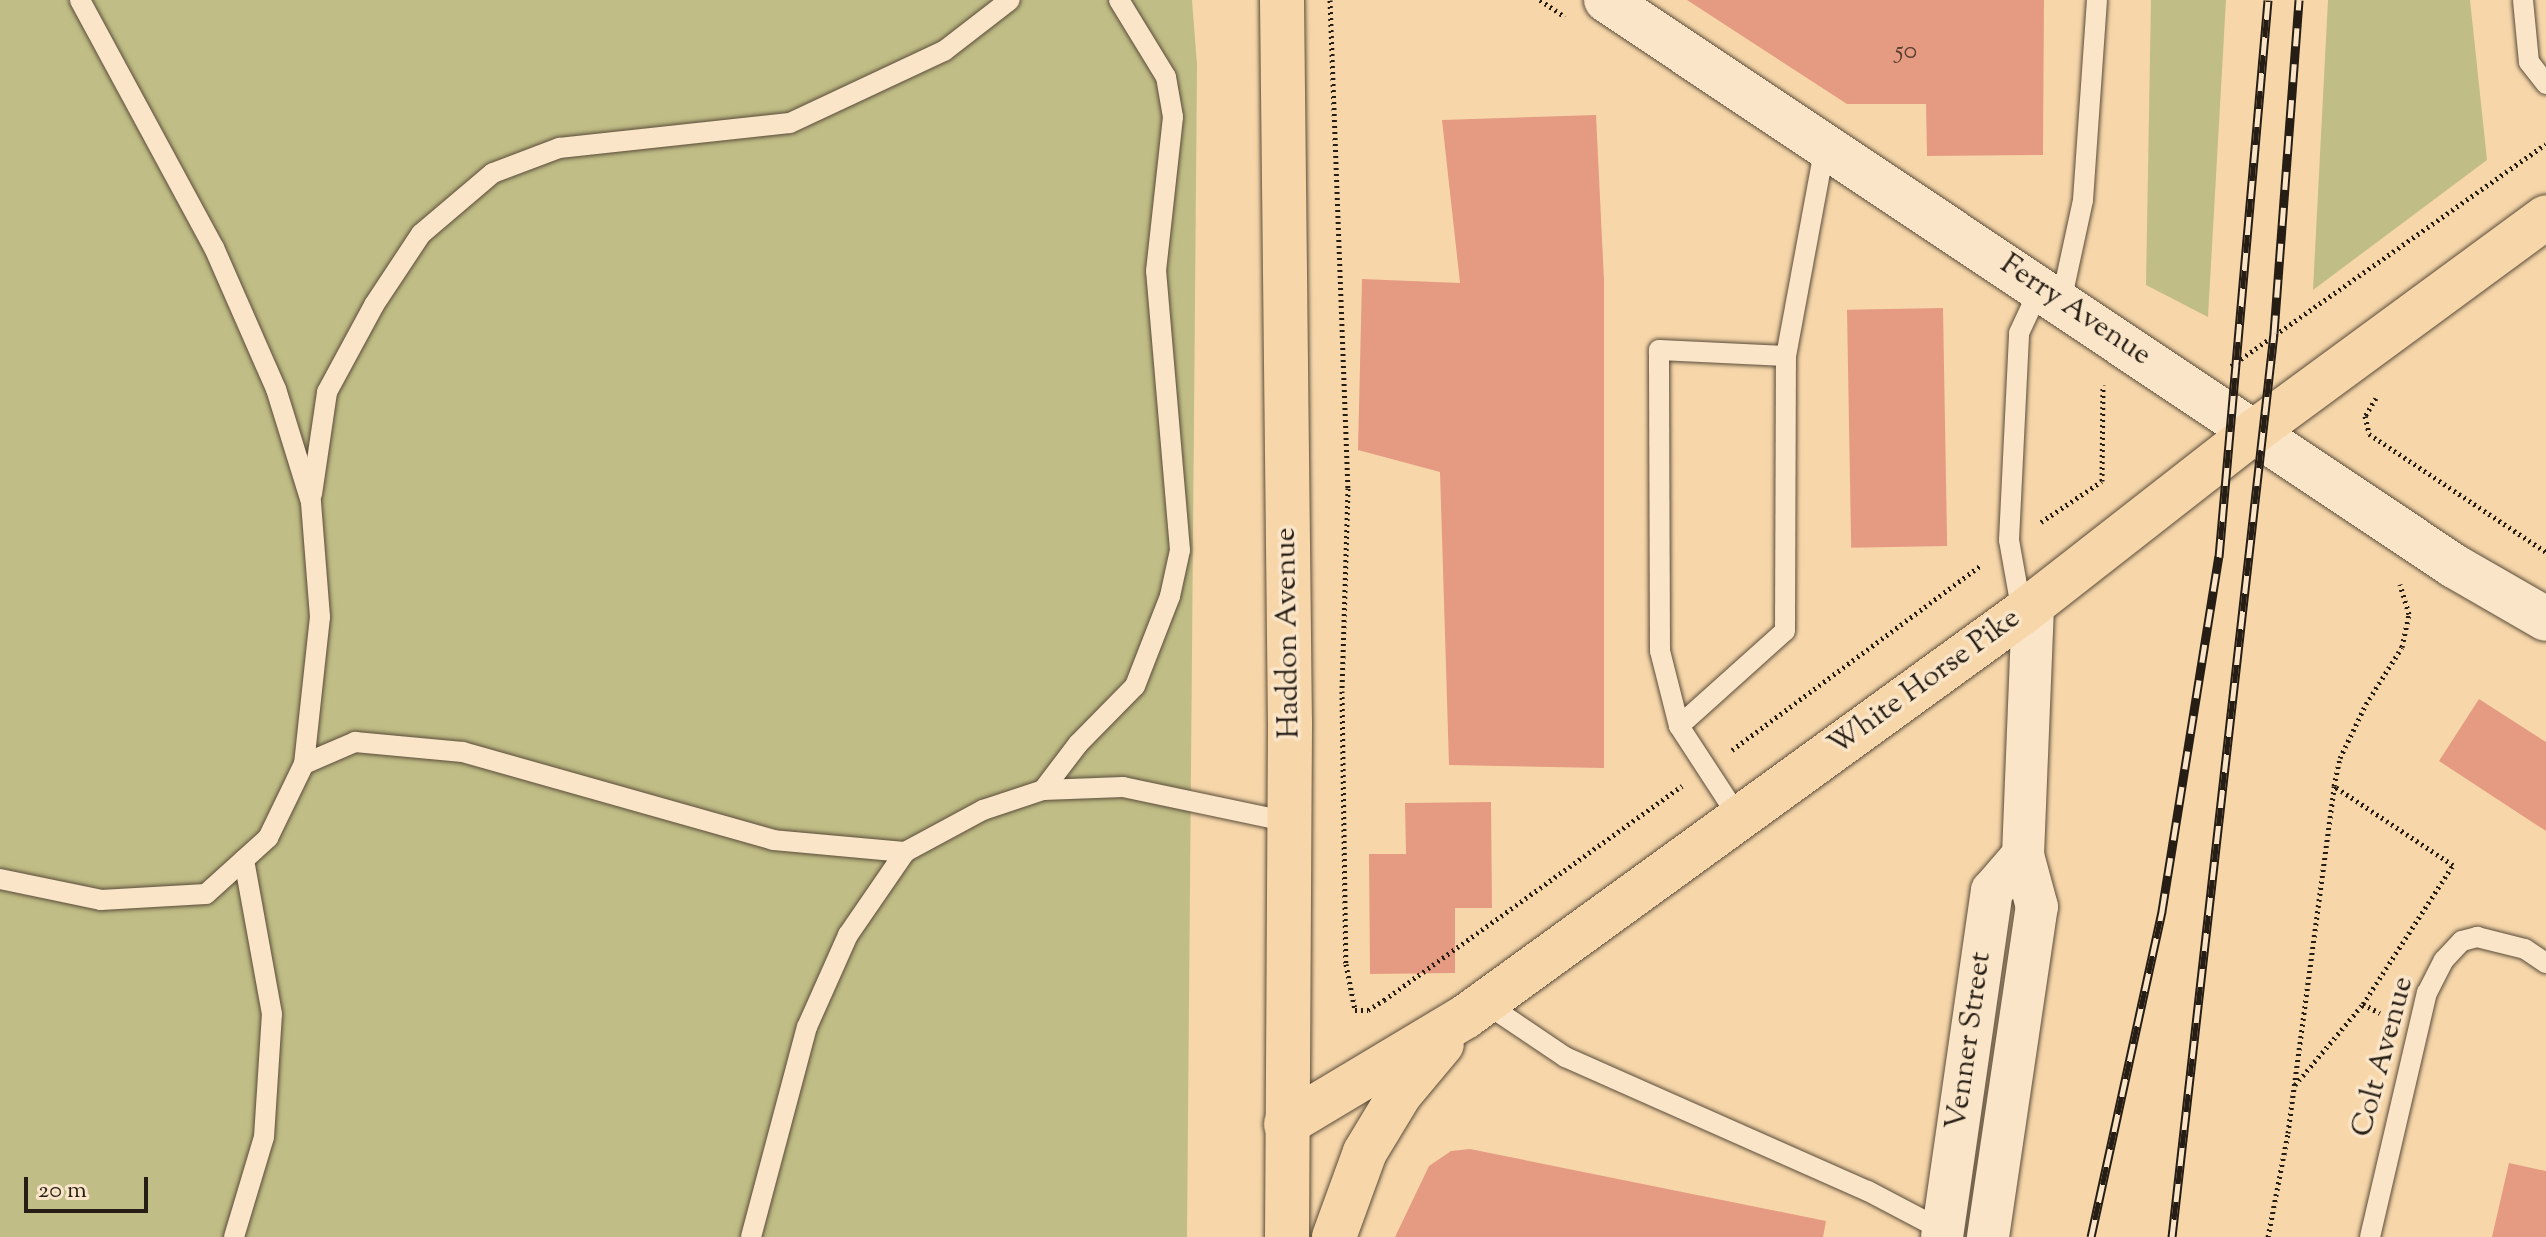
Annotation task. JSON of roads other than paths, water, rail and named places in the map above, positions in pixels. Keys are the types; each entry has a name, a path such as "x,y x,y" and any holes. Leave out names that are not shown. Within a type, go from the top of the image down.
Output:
{"main road":[{"name":"Ferry Avenue","path":"1606,0 2386,520 2546,619"},
{"name":"Haddon Avenue","path":"1281,7 1289,822 1287,1237"},
{"name":"White Horse Pike","path":"1286,1124 1475,1010 2028,608 2255,431 2546,217"},
{"path":"1334,1237 1372,1141 1400,1094 1475,1010"}],"street":[{"name":"Venner Street","path":"1988,1237 2037,907 2023,855 2028,608"},
{"name":"Venner Street","path":"1941,1233 1992,891 2023,855"}],"lane":[{"path":"0,879 101,900 206,894 268,838 304,764 320,617 311,502 276,389 214,248 80,0"},
{"path":"311,502 327,392 374,305 421,234 493,173 559,148 790,123 944,51 1010,0"},
{"path":"1043,790 1078,744 1135,686 1170,596 1180,550 1156,271 1173,117 1166,77 1119,0"},
{"path":"2028,608 2009,540 2019,333 2050,295 2083,200 2097,0"},
{"path":"2523,0 2529,62 2546,84"},
{"path":"1679,726 1785,631 1786,356 1825,145"},
{"path":"1739,818 1679,726 1660,651 1659,350 1786,356"},
{"path":"304,764 355,742 463,752 773,840 905,852"},
{"path":"751,1237 807,1027 848,935 905,852 983,810 1043,790 1123,787 1289,822"},
{"path":"234,1237 264,1137 272,1014 244,860"},
{"name":"Colt Avenue","path":"2370,1237 2427,993 2444,960 2462,941 2477,937 2525,949 2546,963"},
{"path":"1475,1010 1565,1057 1868,1191 1941,1233"}],"railway":[{"path":"2091,1237 2162,911 2219,557 2268,0"},
{"path":"2172,1237 2274,333 2299,0"}]}
